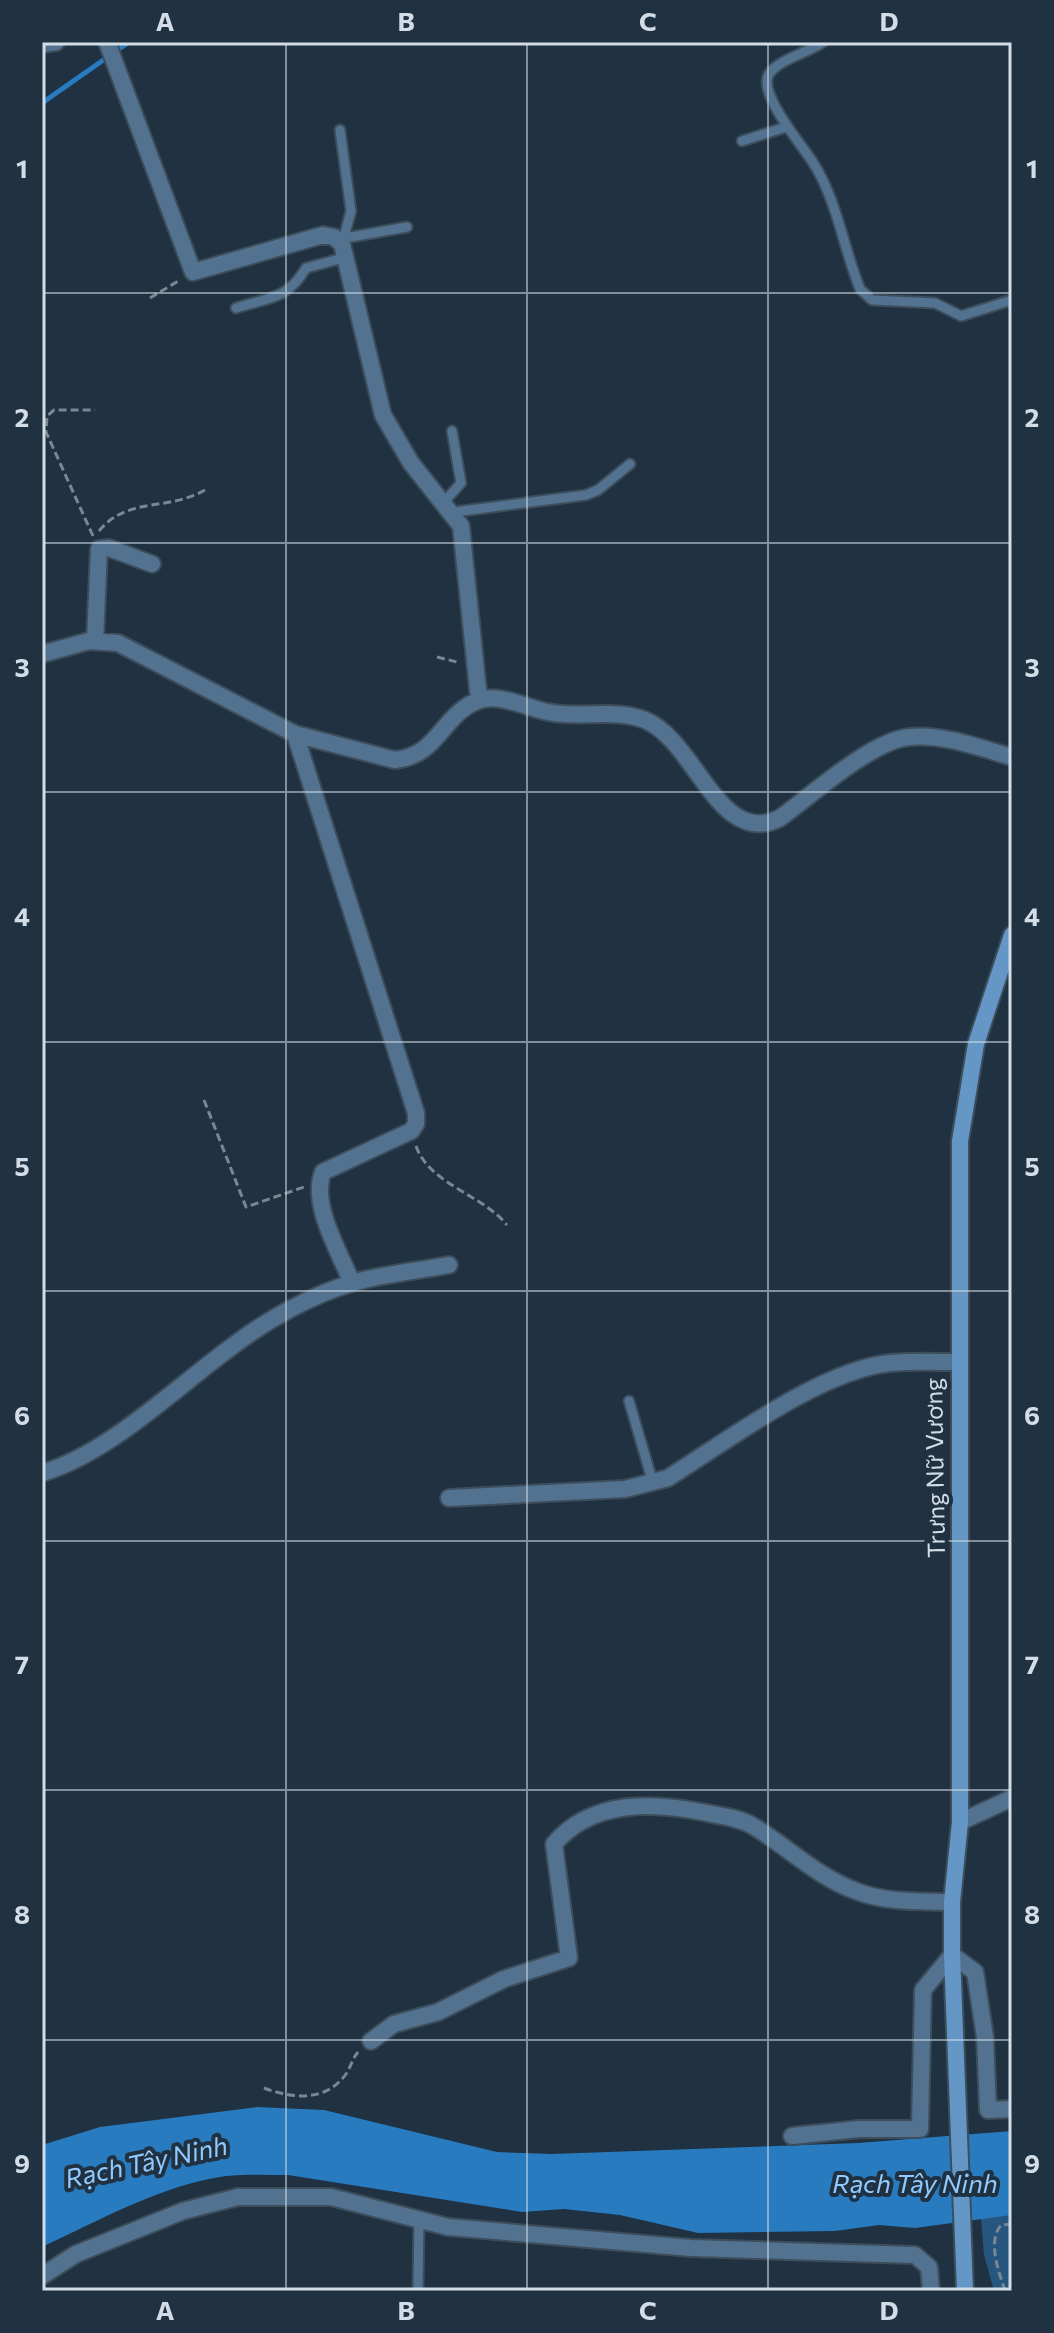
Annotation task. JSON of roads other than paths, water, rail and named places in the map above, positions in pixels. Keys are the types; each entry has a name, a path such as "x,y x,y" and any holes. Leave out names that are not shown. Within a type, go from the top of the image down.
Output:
{"main road":[{"name":"Trưng Nữ Vương","path":"965,2291 952,1955 952,1902 960,1822 957,1362 960,1141 976,1044 1012,935"}],"street":[{"path":"42,44 56,42"},
{"path":"108,44 193,272 323,235 334,237 345,246 383,415 411,463 449,507 466,545 479,700"},
{"path":"95,641 99,549 109,548 152,564"},
{"path":"42,654 66,645 95,641 118,643 295,734 395,760 412,758 427,749 462,709 479,700 501,700 561,714 640,718 658,725 670,735 724,806 751,826 768,824 780,818 876,749 906,737 931,737 1012,757"},
{"path":"295,734 353,923 409,1084 416,1124 411,1131 323,1172 319,1181 324,1212 352,1283"},
{"path":"42,1473 71,1462 180,1390 233,1345 277,1316 352,1283 449,1265"},
{"path":"449,1498 625,1489 653,1483 668,1478 781,1407 852,1372 888,1363 957,1362"},
{"path":"960,1822 1012,1798"},
{"path":"371,2041 394,2024 438,2012 504,1979 569,1958 553,1861 554,1844 565,1831 593,1816 637,1804 694,1810 751,1824 824,1878 860,1893 898,1901 952,1902"},
{"path":"792,2136 859,2129 920,2129 923,1990 952,1955 975,1972 985,2037 988,2110 1012,2109"},
{"path":"42,2276 76,2254 183,2211 238,2197 331,2197 448,2227 692,2248 915,2255 929,2267 931,2291"}],"lane":[{"path":"823,42 769,74 768,89 786,127 823,176 855,277 864,295 872,300 935,303 961,316 1012,300"},
{"path":"742,141 786,127"},
{"path":"340,130 351,211 345,246"},
{"path":"236,308 285,293 297,285 306,268 345,246 407,227"},
{"path":"449,507 461,483 452,431"},
{"path":"449,507 586,495 598,490 630,464"},
{"path":"629,1401 653,1483"},
{"path":"418,2291 419,2218"}],"water":[{"name":"Rạch Tây Ninh","path":"257,2107 324,2110 497,2152 552,2154 858,2143 1012,2131 1012,2215 915,2228 879,2225 835,2231 698,2233 620,2215 564,2209 522,2212 288,2175 241,2175 202,2181 155,2195 42,2247 42,2145 100,2127"}],"waterway":[{"path":"42,103 129,42"}]}
